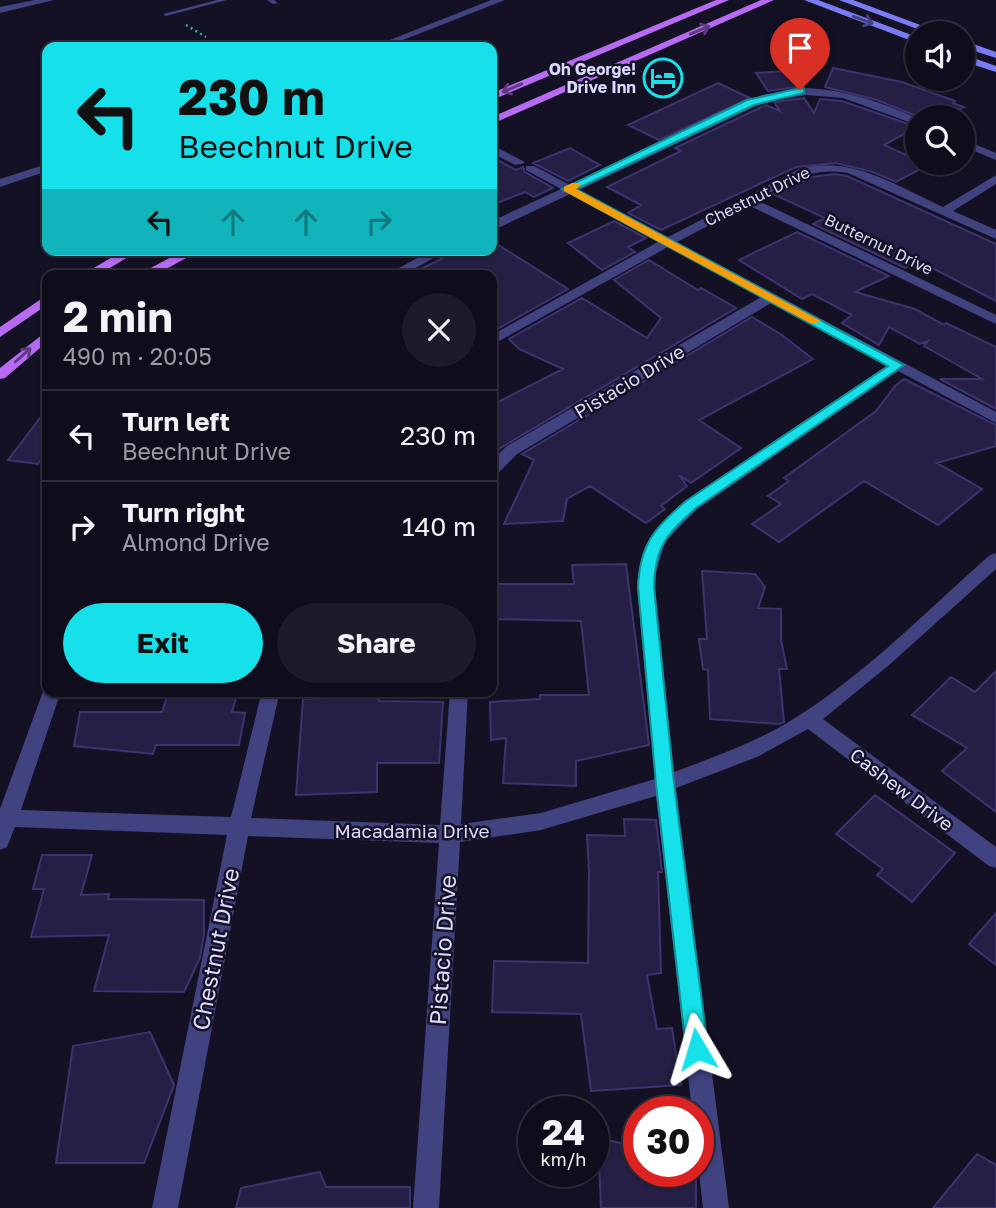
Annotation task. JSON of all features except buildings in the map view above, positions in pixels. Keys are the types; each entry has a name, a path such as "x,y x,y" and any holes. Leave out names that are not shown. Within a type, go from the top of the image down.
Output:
{"main road":[{"path":"497,95 724,0"},
{"path":"497,119 769,0"},
{"path":"809,0 905,36"},
{"path":"844,0 905,22"},
{"path":"975,48 996,55"},
{"path":"975,62 996,69"},
{"path":"97,270 123,256"},
{"path":"154,270 183,256"},
{"path":"0,333 42,303"},
{"path":"0,375 42,339"}],"street":[{"path":"0,10 49,0"},
{"path":"390,42 500,0"},
{"path":"497,224 750,103 785,92 819,90 841,93 905,117"},
{"path":"975,148 996,157"},
{"path":"497,151 996,418"},
{"name":"Chestnut Drive","path":"497,338 667,242 801,172 817,167 834,167 860,173 996,234"},
{"path":"0,183 42,169"},
{"path":"944,211 996,179"},
{"name":"Butternut Drive","path":"748,200 996,320"},
{"path":"402,270 430,256"},
{"name":"Pistacio Drive","path":"497,464 512,450 771,297"},
{"path":"716,1208 665,784 646,587 647,564 654,543 668,524 691,505 898,365"},
{"name":"Macadamia Drive","path":"4,818 449,834 497,831 544,823 665,784 735,757 809,719 996,559"},
{"path":"0,841 4,818 50,697"},
{"name":"Chestnut Drive","path":"165,1208 239,827 270,697"},
{"name":"Pistacio Drive","path":"426,1208 459,697"},
{"name":"Cashew Drive","path":"809,719 996,859"}],"lane":[{"path":"166,14 224,0"},
{"path":"581,82 593,87"}],"slow traffic":[{"path":"576,185 568,189 814,321"}],"place":[{"name":"Oh George! Drive Inn","path":"663,78"}],"route":[{"path":"697,1049 665,784 646,587 647,564 654,543 668,524 691,505 898,365 568,189 750,103 800,90"}]}
